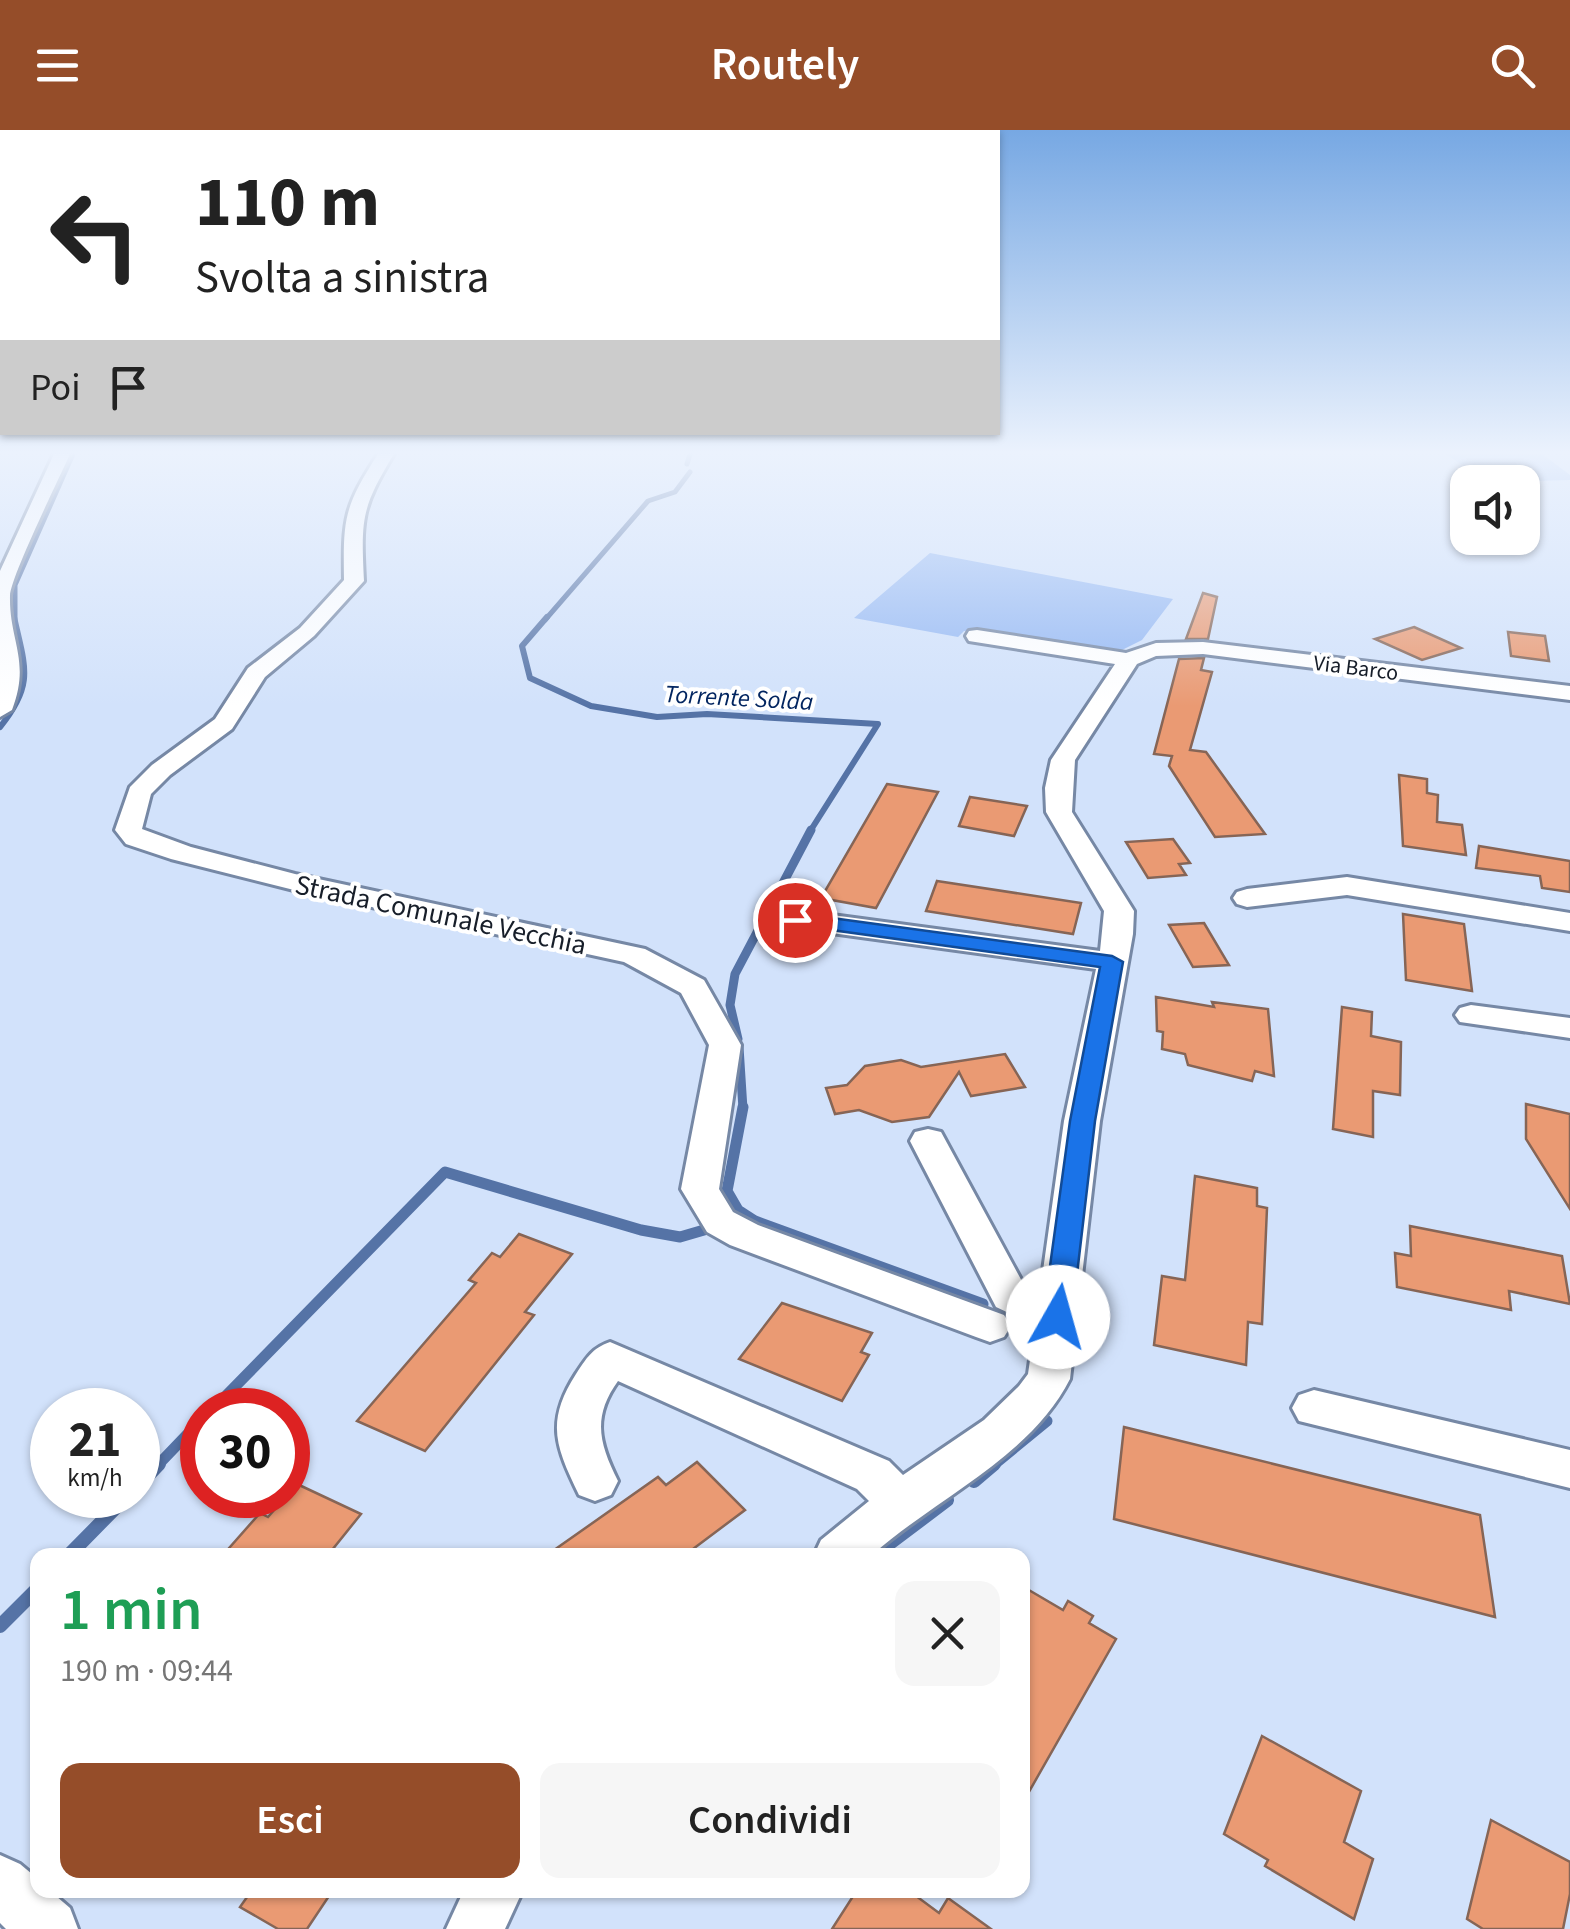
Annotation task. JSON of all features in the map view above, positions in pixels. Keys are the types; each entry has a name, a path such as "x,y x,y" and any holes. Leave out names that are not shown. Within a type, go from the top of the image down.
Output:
{"street":[{"path":"0,710 11,688 13,672 0,594 25,538"},
{"name":"Strada Comunale Vecchia","path":"355,538 354,581 307,632 256,672 224,724 161,770 139,792 128,830 136,838 181,853 294,882 634,955 693,987 725,1045 700,1190 720,1222 744,1235 990,1326"},
{"name":"Via Barco","path":"977,636 1135,656 1162,648 1203,648 1570,693"},
{"path":"846,1548 901,1502 950,1472 1035,1401 1048,1380 1082,1121 1119,911 1059,812 1058,788 1063,760 1135,656"},
{"path":"1247,898 1347,886 1570,922"},
{"path":"795,920 1112,962"},
{"path":"1471,1015 1570,1028"},
{"path":"928,1141 1010,1296 1058,1317"},
{"path":"595,1481 579,1450 574,1426 580,1400 610,1359 872,1475 901,1502"},
{"path":"1314,1408 1570,1469"},
{"path":"0,1884 49,1929"},
{"path":"475,1929 490,1898"}],"shaded area":[{"path":"930,553 1173,599 1142,640 1112,655 964,631 958,637 854,618"}],"building":[{"path":"1203,593 1217,597 1208,639 1186,639"},
{"path":"1414,627 1461,648 1422,660 1375,639"},
{"path":"1508,632 1545,636 1549,661 1511,656"},
{"path":"1204,658 1201,670 1212,672 1190,750 1206,752 1265,834 1215,837 1169,766 1172,756 1154,754 1179,659"},
{"path":"1399,775 1427,779 1427,793 1438,795 1437,822 1462,825 1466,855 1403,846"},
{"path":"887,784 938,792 876,908 821,898"},
{"path":"970,797 1027,806 1014,836 959,826"},
{"path":"1173,839 1190,863 1179,864 1186,875 1148,878 1126,842"},
{"path":"1479,846 1570,861 1570,892 1542,888 1540,876 1476,868"},
{"path":"937,881 1081,903 1073,934 926,911"},
{"path":"1403,914 1464,924 1472,991 1406,980"},
{"path":"1204,923 1229,965 1193,967 1169,925"},
{"path":"1156,997 1214,1007 1212,1002 1268,1009 1274,1076 1255,1071 1252,1081 1188,1065 1185,1054 1162,1049"},
{"path":"1342,1007 1372,1012 1371,1036 1401,1042 1400,1095 1373,1091 1373,1137 1333,1129"},
{"path":"1005,1054 1025,1087 971,1096 959,1072 929,1117 892,1122 859,1110 835,1114 826,1088 847,1085 865,1066 901,1060 921,1067"},
{"path":"1526,1104 1570,1114 1570,1209 1526,1139"},
{"path":"1195,1176 1257,1188 1257,1206 1267,1208 1262,1324 1248,1322 1246,1365 1154,1345 1162,1276 1185,1280"},
{"path":"1410,1226 1562,1256 1570,1304 1509,1291 1511,1310 1397,1287 1395,1253 1411,1256"},
{"path":"519,1234 572,1254 525,1312 534,1315 425,1451 357,1421 476,1283 469,1280 492,1253 500,1257"},
{"path":"782,1303 872,1333 861,1352 869,1355 842,1401 739,1359"},
{"path":"1124,1427 1480,1515 1495,1617 1114,1519"},
{"path":"697,1462 745,1510 694,1548 557,1548 658,1477 666,1485"},
{"path":"310,1490 361,1514 334,1548 229,1548 256,1518 310,1518"},
{"path":"1030,1591 1063,1610 1068,1601 1093,1616 1089,1623 1116,1639 1030,1790"},
{"path":"1262,1736 1361,1791 1344,1842 1373,1859 1354,1919 1265,1866 1268,1860 1224,1834"},
{"path":"1491,1820 1570,1862 1570,1894 1563,1929 1483,1929 1467,1919"},
{"path":"246,1898 328,1898 307,1929 278,1929 240,1907"},
{"path":"852,1898 919,1898 939,1913 948,1898 991,1929 832,1929"}],"waterway":[{"path":"15,620 15,585 36,538"},
{"name":"Torrente Solda","path":"545,620 616,538"},
{"path":"0,727 23,686 24,662 14,617"},
{"name":"Torrente Solda","path":"547,617 522,646 530,678 591,706 657,717 707,714 878,724 809,833"},
{"name":"Torrente Solda","path":"738,1039 730,1005 735,974 811,830"},
{"name":"Torrente Solda","path":"739,1047 743,1108"},
{"name":"Torrente Solda","path":"743,1108 727,1191 738,1210 755,1221 983,1304"},
{"path":"234,1388 445,1172 641,1230 680,1237 704,1230"},
{"name":"Torrente Solda","path":"991,1467 1047,1421"},
{"path":"160,1463 180,1442"},
{"name":"Torrente Solda","path":"974,1481 994,1464"},
{"name":"Torrente Solda","path":"883,1548 947,1500"},
{"path":"76,1548 105,1518"},
{"path":"0,1626 30,1596"}],"route":[{"path":"795,920 1112,962 1082,1121 1058,1317"}]}
